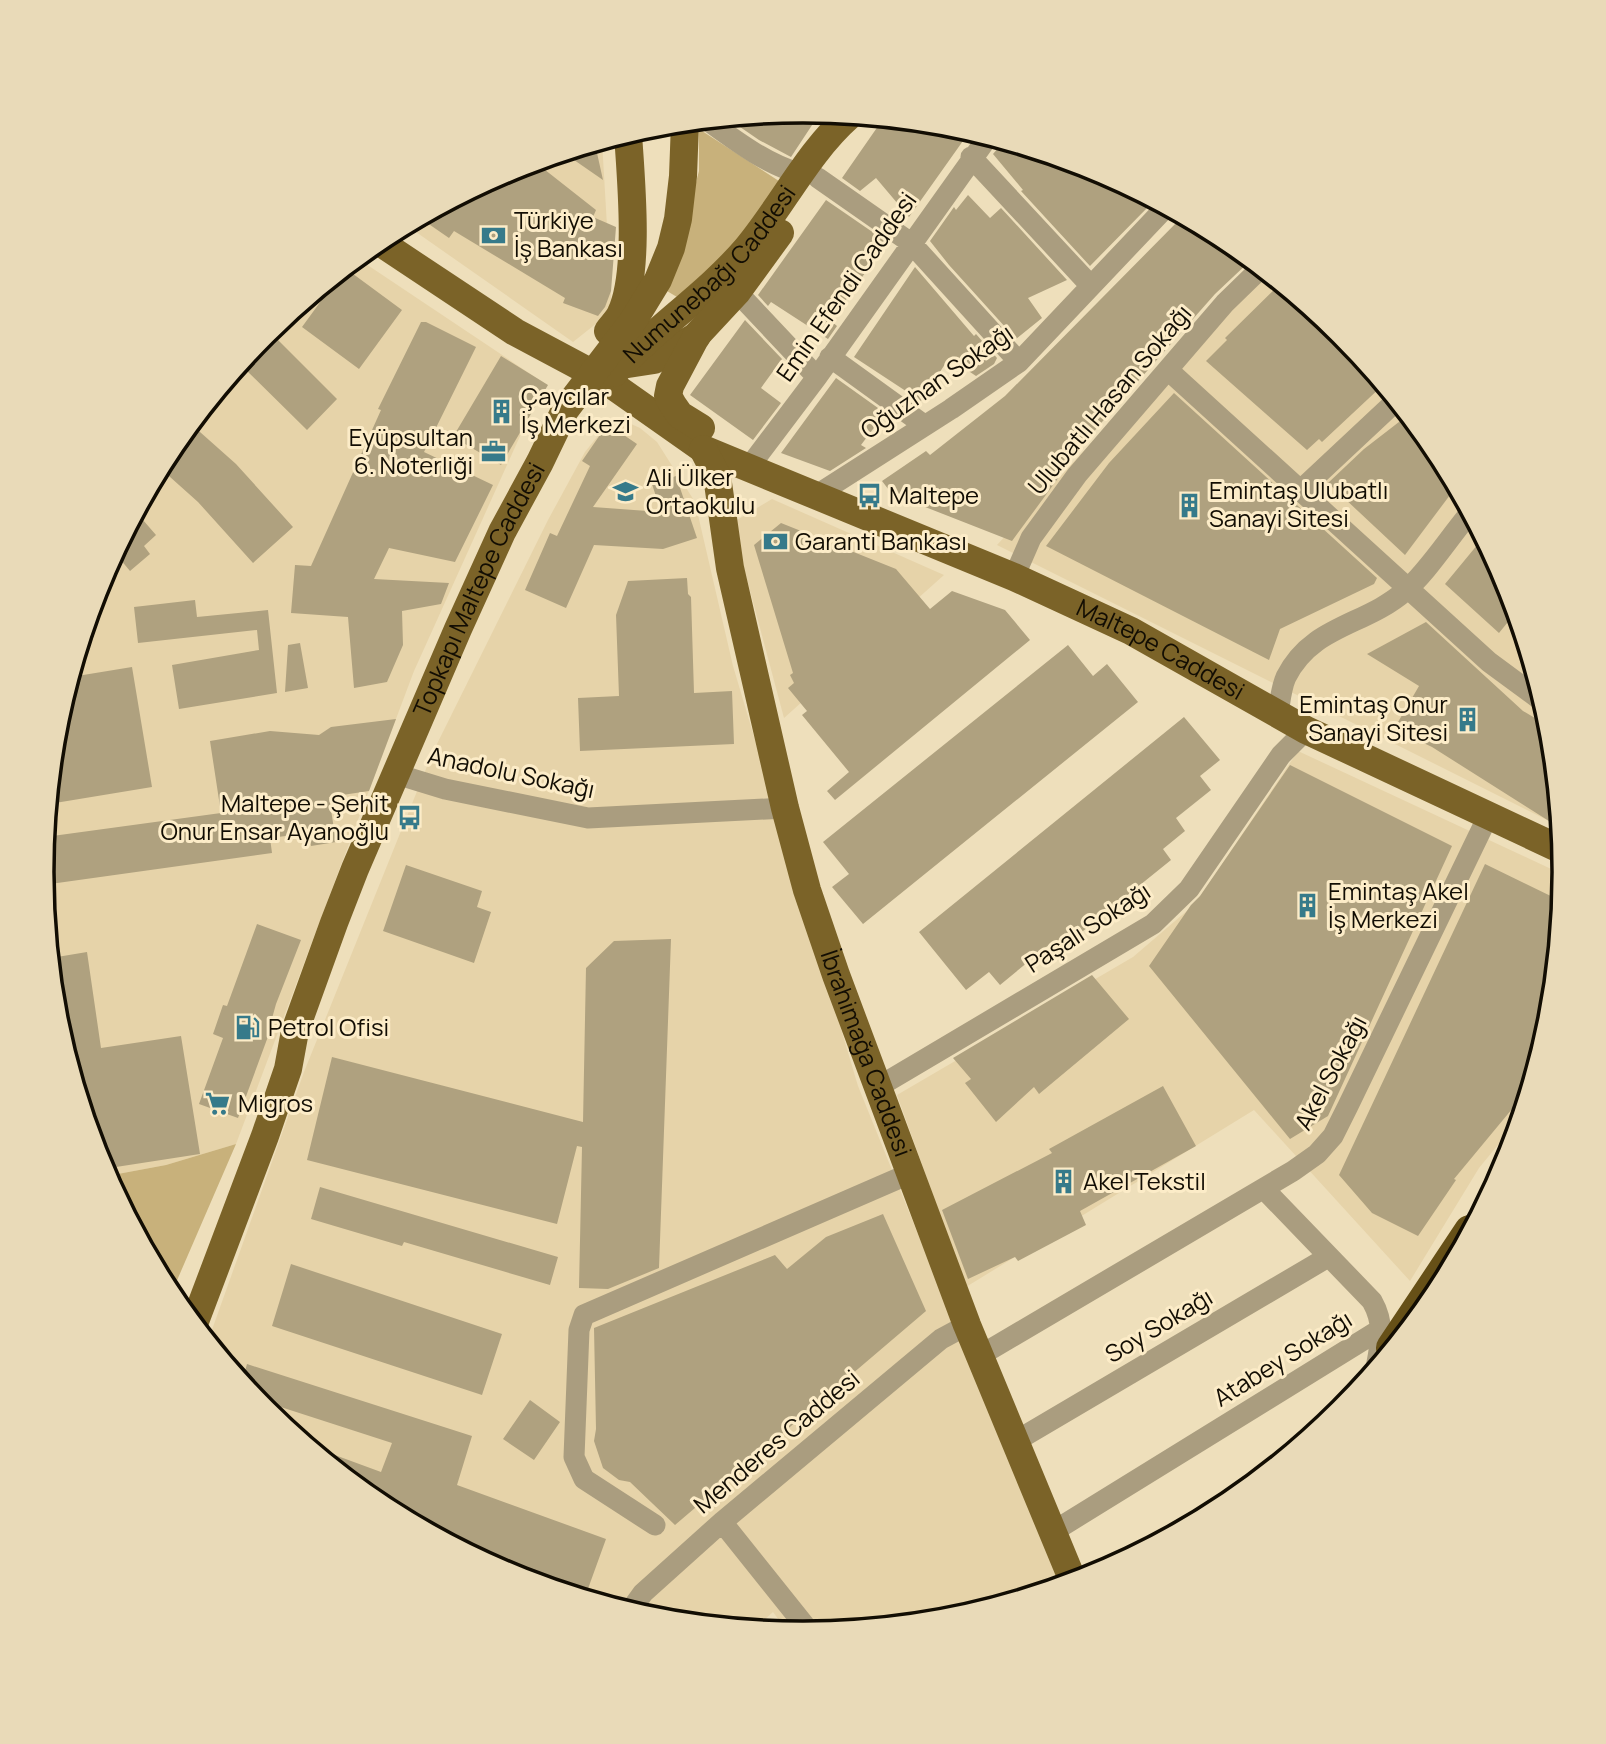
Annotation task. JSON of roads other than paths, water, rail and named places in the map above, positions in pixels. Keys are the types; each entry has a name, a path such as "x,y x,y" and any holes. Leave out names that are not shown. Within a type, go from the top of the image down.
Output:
{"highway":[{"path":"1387,1339 1423,1292"}],"main road":[{"name":"Numunebağı Caddesi","path":"540,462 633,352 706,291 747,248 809,176 843,125"},
{"path":"722,506 749,467 738,454 681,415 668,396 675,374 697,335 737,292 772,246 809,176 849,125"},
{"name":"Topkapı Maltepe Caddesi","path":"198,1312 276,1066 295,1031 355,869 458,629 502,532 565,410 633,321 658,280 671,248 678,219 685,133"},
{"path":"571,362 608,330 620,315 625,299 631,255 628,145"},
{"path":"389,248 516,332 605,380 703,449"},
{"path":"571,362 601,368 640,364 654,360 697,335"},
{"name":"Maltepe Caddesi","path":"703,449 1014,577 1131,631 1306,730 1551,845"},
{"name":"İbrahimağa Caddesi","path":"703,449 717,476 730,568 785,808 807,890 967,1325 1069,1572"},
{"name":"Topkapı Maltepe Caddesi","path":"188,1299 229,1215"}],"street":[{"path":"719,129 779,167 809,176 911,243 1019,362"},
{"name":"Emin Efendi Caddesi","path":"749,467 817,377 981,145"},
{"path":"971,158 1091,286"},
{"name":"Oğuzhan Sokağı","path":"816,496 1019,362 1091,286 1155,212"},
{"name":"Ulubatlı Hasan Sokağı","path":"1014,577 1031,538 1077,475 1225,303 1254,275"},
{"path":"737,292 817,377"},
{"path":"830,357 924,425"},
{"path":"1168,370 1302,489 1489,662 1529,692"},
{"path":"1302,489 1390,407"},
{"path":"1278,713 1285,679 1310,645 1324,635 1386,606 1408,589 1464,521"},
{"name":"Paşalı Sokağı","path":"878,1087 1153,924 1189,889 1281,755 1306,730"},
{"name":"Anadolu Sokağı","path":"396,774 456,792 588,818 785,808"},
{"name":"Akel Sokağı","path":"981,1355 1264,1189 1317,1154 1333,1136 1489,814"},
{"path":"655,1525 584,1479 573,1457 579,1329 584,1315 911,1173"},
{"name":"Atabey Sokağı","path":"1054,1531 1387,1339 1380,1315 1372,1301 1264,1189"},
{"name":"Soy Sokağı","path":"1016,1441 1328,1257"},
{"name":"Menderes Caddesi","path":"637,1601 722,1522 941,1339 967,1325"},
{"path":"722,1522 801,1621"}],"place":[{"name":"Türkiye İş Bankası","path":"494,235"},
{"name":"Çaycılar İş Merkezi","path":"501,411"},
{"name":"Eyüpsultan 6. Noterliği","path":"493,452"},
{"name":"Ali Ülker Ortaokulu","path":"626,492"},
{"name":"Maltepe","path":"869,496"},
{"name":"Emintaş Ulubatlı Sanayi Sitesi","path":"1189,505"},
{"name":"Garanti Bankası","path":"775,542"},
{"name":"Emintaş Onur Sanayi Sitesi","path":"1468,719"},
{"name":"Maltepe - Şehit Onur Ensar Ayanoğlu","path":"409,818"},
{"name":"Emintaş Akel İş Merkezi","path":"1308,906"},
{"name":"Petrol Ofisi","path":"248,1028"},
{"name":"Migros","path":"218,1104"},
{"name":"Akel Tekstil","path":"1063,1182"}]}
